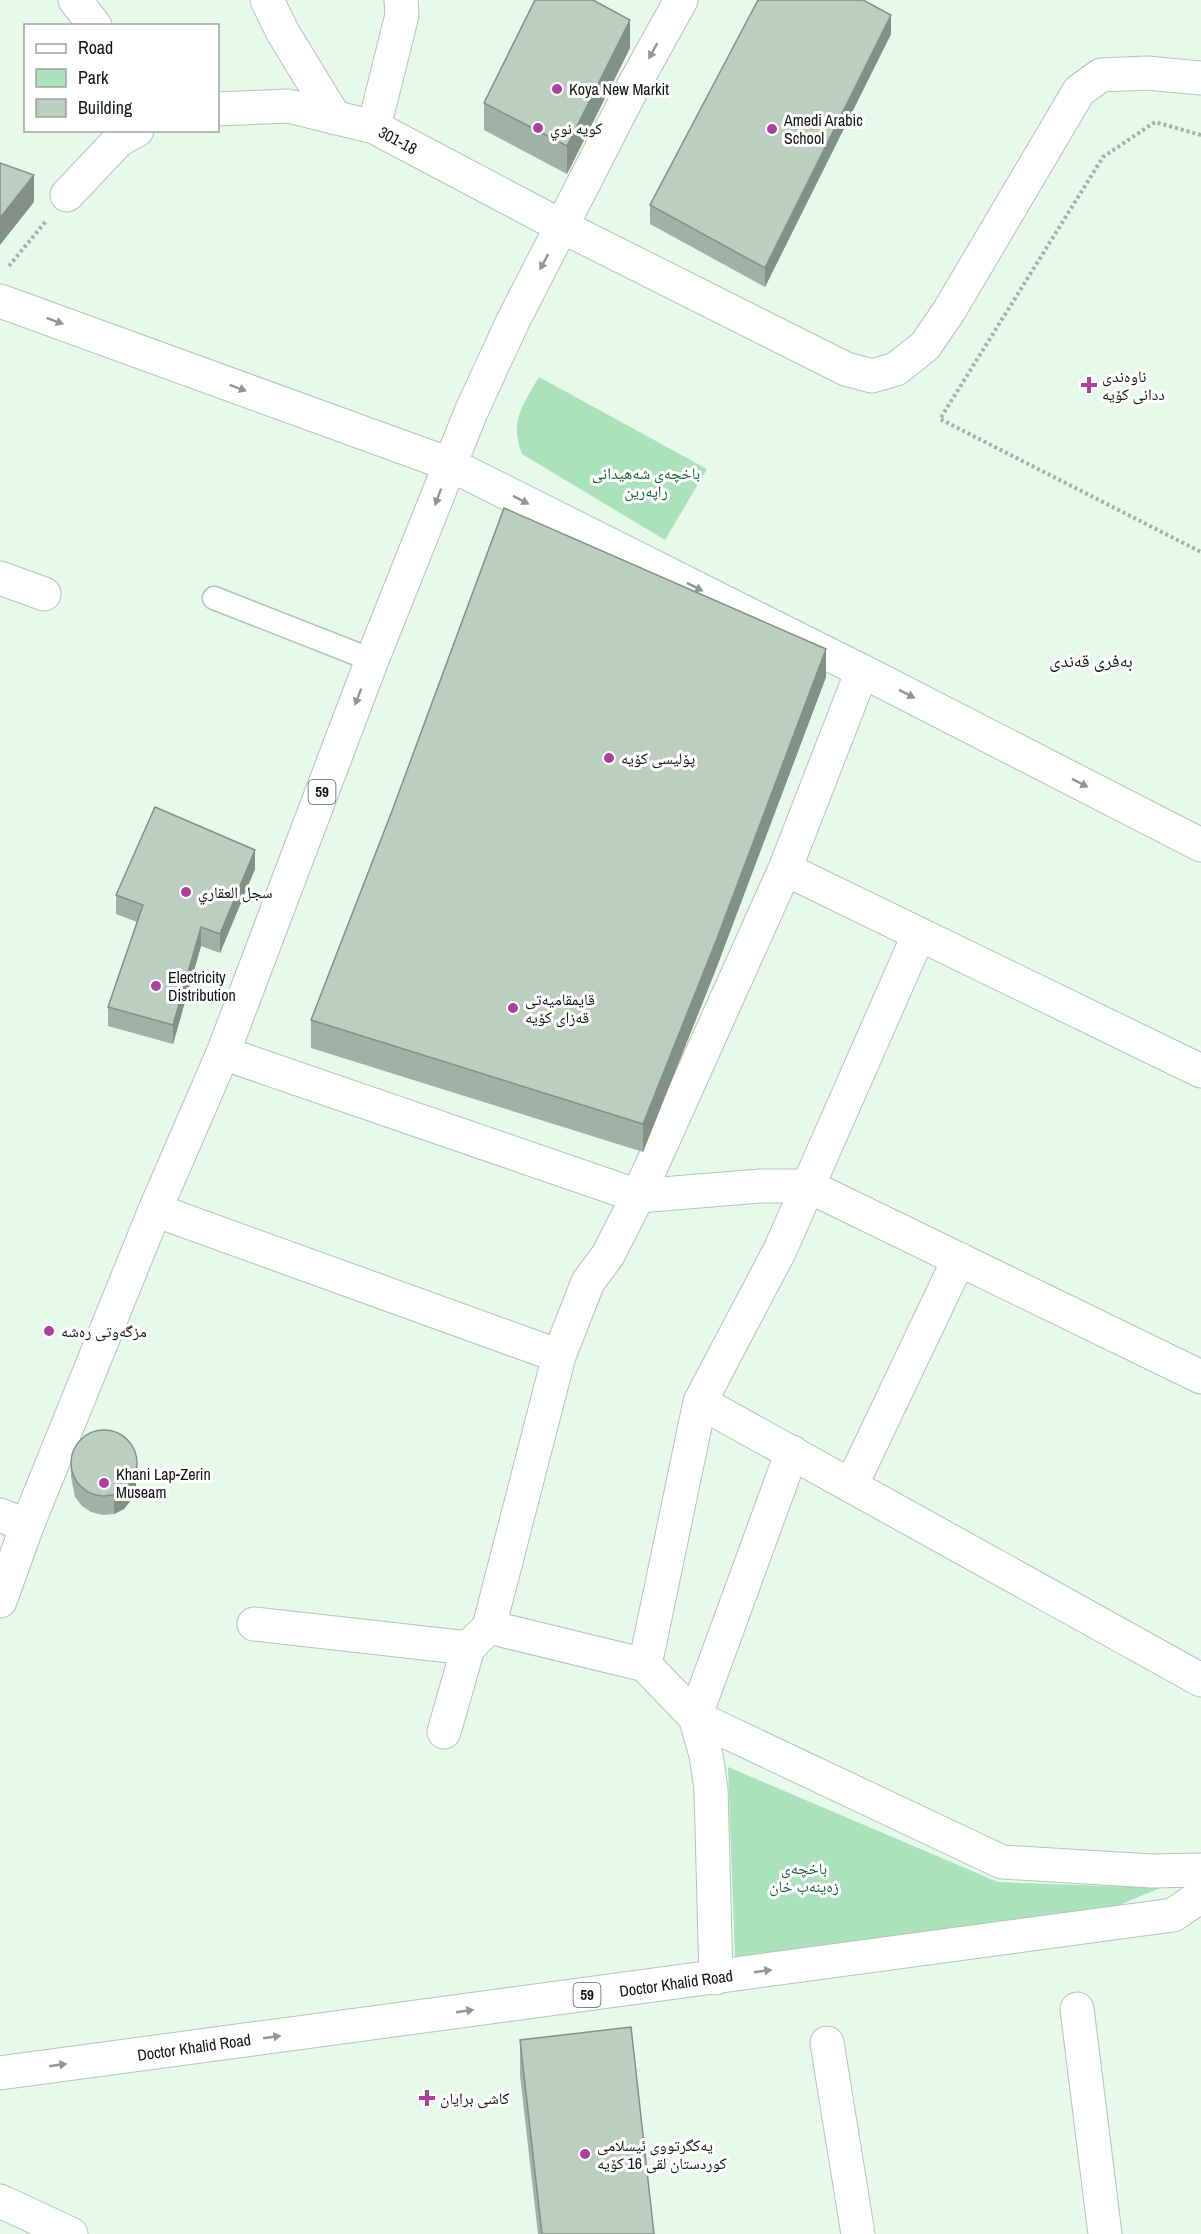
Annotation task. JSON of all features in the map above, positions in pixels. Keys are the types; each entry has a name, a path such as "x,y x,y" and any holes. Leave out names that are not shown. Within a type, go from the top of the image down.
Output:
{"street":[{"path":"75,0 93,24"},
{"path":"267,0 282,31 334,118"},
{"path":"374,127 402,15 401,0"},
{"name":"59","path":"0,1601 14,1520 155,1210 223,1053 372,660 493,362 634,85 681,0"},
{"name":"301-18","path":"219,109 288,106 374,127 563,227 846,369 872,376 896,369 925,346 949,311 1079,91 1101,75 1147,73 1201,78"},
{"path":"67,195 119,140 133,132"},
{"path":"0,301 450,464 1201,845"},
{"path":"0,578 44,594"},
{"path":"444,1732 479,1638 559,1356 588,1282 608,1255 638,1196 785,869 862,671"},
{"path":"785,869 1201,1071"},
{"path":"645,1665 700,1401 780,1250 919,934"},
{"path":"223,1053 638,1196 760,1186 808,1186 1201,1377"},
{"path":"155,1210 559,1356"},
{"path":"851,1486 959,1259"},
{"path":"700,1401 1201,1680"},
{"path":"716,1978 711,1789 706,1755 694,1717 792,1452"},
{"path":"254,1624 479,1638 645,1665 694,1717 1002,1862 1152,1871 1201,1870"},
{"name":"Doctor Khalid Road","path":"0,2073 1173,1915 1201,1896"},
{"path":"1077,2009 1106,2234"},
{"path":"827,2043 858,2234"},
{"path":"0,2200 70,2234"}],"lane":[{"path":"214,598 372,660"}],"path":[{"path":"1201,135 1155,122 1103,157 940,419 1201,552"},
{"path":"8,268 67,195"}],"green space":[{"name":"باخچه‌ی شه‌هیدانی راپه‌رین","path":"539,377 707,469 665,540 522,454 518,442 517,423 523,405"},
{"name":"باخچه‌ی زه‌ینه‌ب خان","path":"728,1767 998,1882 1160,1888 1091,1917 735,1958"}],"building":[{"name":"Koya New Markit","path":"535,0 593,0 630,20 567,146 484,103"},
{"name":"Amedi Arabic School","path":"758,0 863,0 891,15 765,268 650,205"},
{"path":"0,163 34,175 0,218"},
{"path":"504,508 826,649 716,941 643,1124 311,1020 392,811"},
{"path":"155,807 255,850 220,934 201,927 173,1025 108,1007 143,905 116,895"},
{"name":"Khani Lap-Zerin Museam","path":"104,1430 117,1433 127,1440 134,1450 137,1463 134,1476 127,1486 117,1493 104,1496 91,1493 81,1486 74,1476 71,1463 74,1450 81,1440 91,1433"},
{"name":"يه‌كگرتووی ئیسلامی كوردستان لقی 16 كۆیه‌","path":"631,2027 654,2234 542,2234 520,2040"}],"place":[{"name":"Koya New Markit","path":"557,89"},
{"name":"كويه نوي","path":"538,128"},
{"name":"Amedi Arabic School","path":"772,129"},
{"name":"ناوەندی ددانی کۆیە","path":"1089,385"},
{"name":"پۆلیسی كۆیه‌","path":"609,758"},
{"name":"سجل العقاري","path":"186,892"},
{"name":"Electricity Distribution","path":"156,986"},
{"name":"قایمقامیه‌تی قه‌زای كۆیه‌","path":"513,1008"},
{"name":"مزگەوتی رەشە","path":"49,1331"},
{"name":"Khani Lap-Zerin Museam","path":"104,1483"},
{"name":"كاشی برایان","path":"427,2098"},
{"name":"يه‌كگرتووی ئیسلامی كوردستان لقی 16 كۆیه‌","path":"585,2154"}],"district":[{"name":"بەفری قەندی","path":"1091,661"}]}
